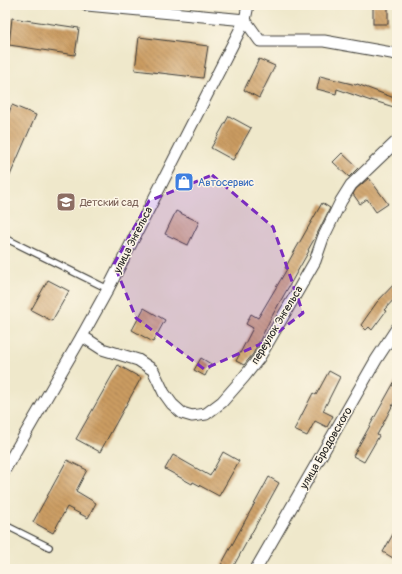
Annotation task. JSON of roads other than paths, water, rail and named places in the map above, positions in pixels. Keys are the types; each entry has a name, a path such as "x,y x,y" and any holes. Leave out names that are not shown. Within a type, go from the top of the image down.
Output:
{"street":[{"path":"87,5 245,20 260,40 324,41 397,54"},
{"name":"улица Энгельса","path":"5,469 108,289 245,20 248,5"},
{"name":"переулок Энгельса","path":"82,336 102,349 138,360 153,370 164,393 172,404 182,413 192,416 206,414 222,402 259,358 315,261 323,238 341,201 351,185 397,141"},
{"name":"улица Бродовского","path":"256,569 376,360 397,328"}],"lane":[{"path":"5,238 108,289"},
{"path":"5,525 49,547"}],"place":[{"name":"Автосервис","path":"184,182"},
{"name":"Детский сад","path":"66,202"}]}
